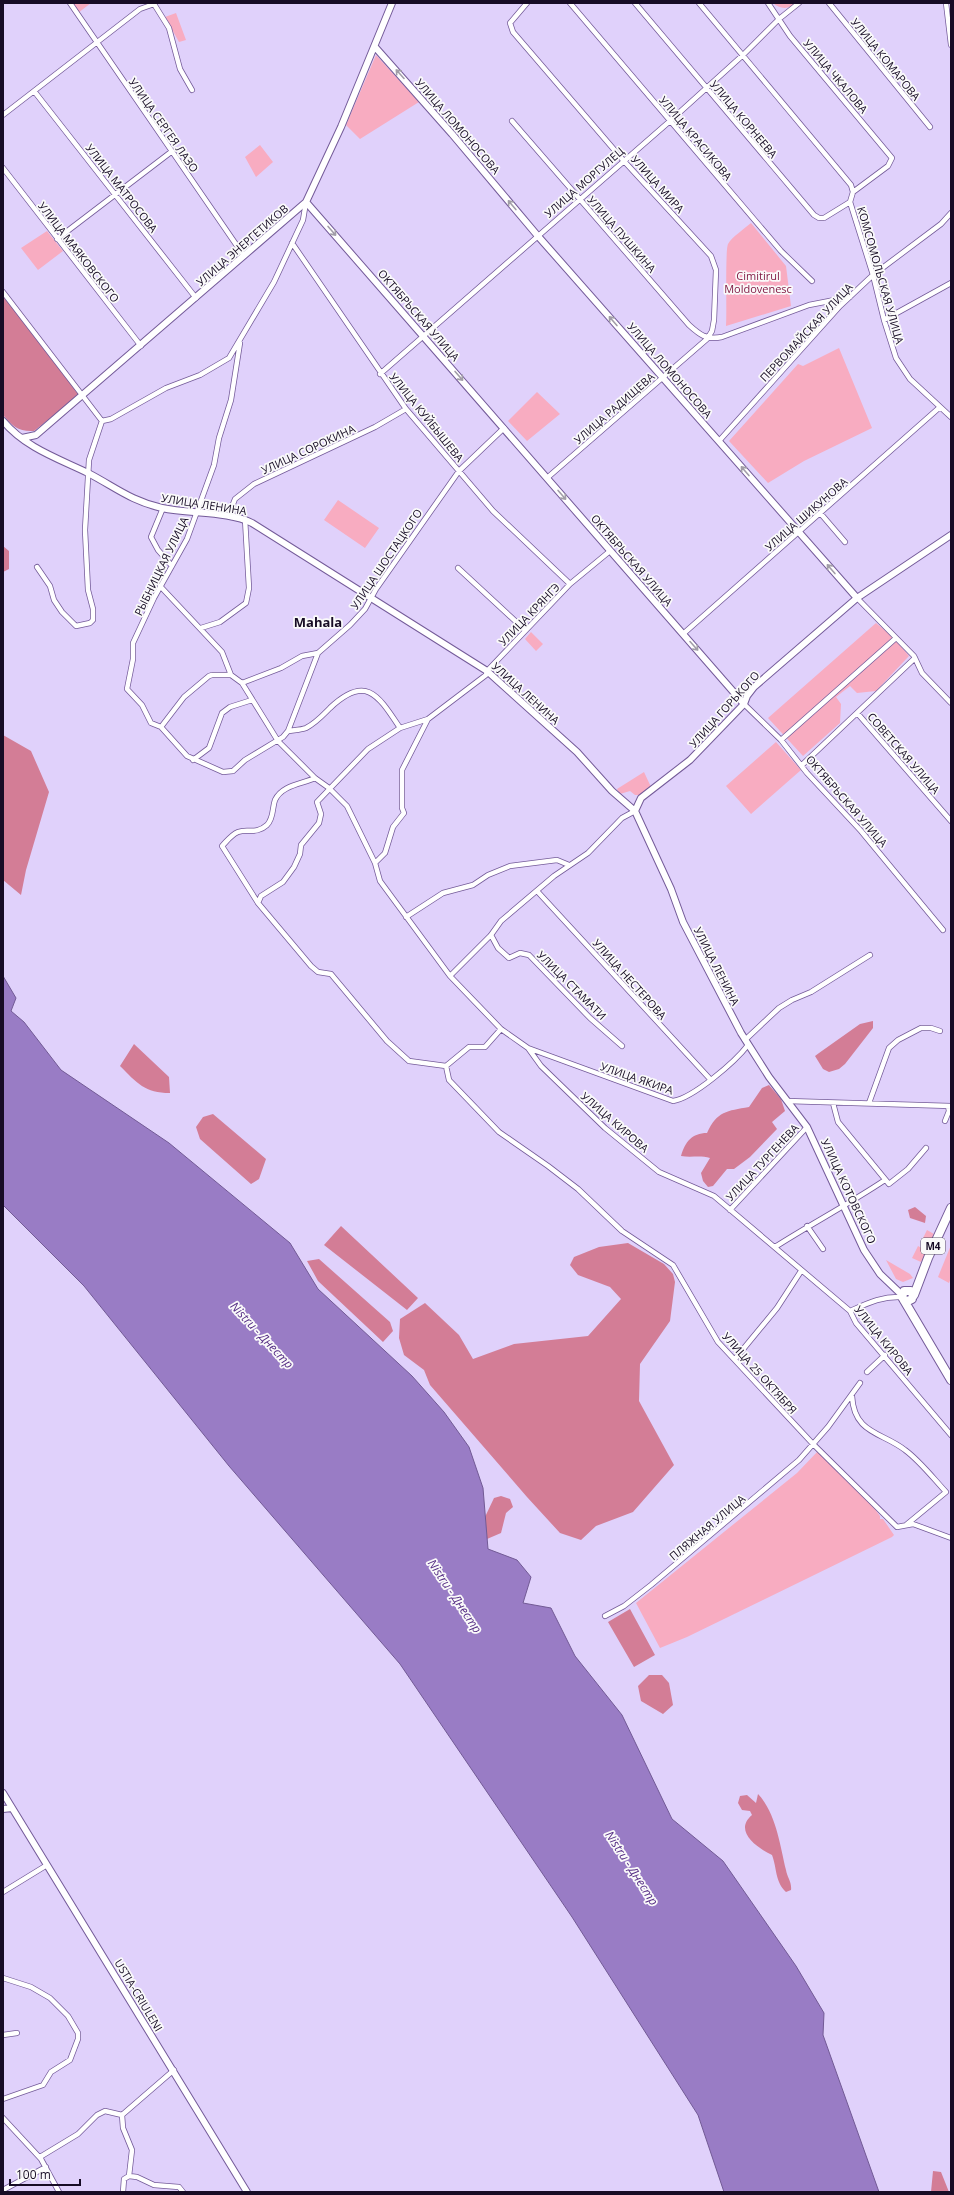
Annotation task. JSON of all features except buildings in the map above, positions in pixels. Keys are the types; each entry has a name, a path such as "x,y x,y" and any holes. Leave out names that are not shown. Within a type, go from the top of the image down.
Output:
{"highway":[{"name":"M4","path":"907,1295 918,1284 951,1208"},
{"path":"907,1295 909,1311 951,1380"}],"street":[{"name":"УЛИЦА СЕРГЕЯ ЛАЗО","path":"70,3 96,43 244,256"},
{"name":"УЛИЦА ЭНЕРГЕТИКОВ","path":"22,438 36,435 83,396 306,202 375,47 392,3"},
{"name":"УЛИЦА МИРА","path":"527,3 512,18 510,28 623,160 714,261 716,270 714,320 712,331 707,338"},
{"name":"УЛИЦА КРАСИКОВА","path":"570,3 781,251 812,281"},
{"name":"УЛИЦА КОРНЕЕВА","path":"634,3 814,215 819,218 824,218 850,202"},
{"path":"699,3 845,178 853,192"},
{"name":"УЛИЦА ЧКАЛОВА","path":"768,3 790,36 892,158 888,166 853,192"},
{"name":"УЛИЦА МОРГУЛЕЦ","path":"380,374 670,120 799,3"},
{"name":"УЛИЦА КОМАРОВА","path":"828,3 930,127"},
{"path":"946,3 951,44"},
{"path":"3,115 140,9 154,4 169,28 180,69 192,90"},
{"name":"УЛИЦА ЛОМОНОСОВА","path":"375,47 452,134 537,235 857,598 915,658 922,673 951,703"},
{"name":"УЛИЦА МАТРОСОВА","path":"34,91 196,298"},
{"name":"УЛИЦА ПУШКИНА","path":"512,121 689,325 707,338"},
{"path":"57,239 171,152"},
{"name":"УЛИЦА МАЯКОВСКОГО","path":"3,168 141,346"},
{"name":"КОМСОМОЛЬСКАЯ УЛИЦА","path":"853,192 850,202 873,275 892,348 900,365 910,379 951,417"},
{"path":"102,421 111,419 166,388 200,376 217,367 229,358 274,282 303,220 306,202"},
{"name":"ОКТЯБРЬСКАЯ УЛИЦА","path":"306,202 744,704 781,740 807,773 861,832 943,930"},
{"name":"ПЕРВОМАЙСКАЯ УЛИЦА","path":"719,441 850,297 873,275 941,224 951,213"},
{"name":"УЛИЦА КУЙБЫШЕВА","path":"292,243 380,374 406,409 507,526 570,584"},
{"path":"884,320 951,283"},
{"path":"3,292 102,421"},
{"path":"707,338 728,335 809,305 850,297"},
{"name":"УЛИЦА РАДИЩЕВА","path":"548,478 707,338"},
{"name":"РЫБНИЦКАЯ УЛИЦА","path":"161,727 151,723 142,705 127,689 133,659 133,643 160,586 187,539 214,466 219,438 231,400 241,340"},
{"name":"УЛИЦА ШИКУНОВА","path":"683,634 821,514 940,407"},
{"name":"УЛИЦА СОРОКИНА","path":"232,517 235,499 254,484 375,427 406,409"},
{"name":"УЛИЦА ЛЕНИНА","path":"3,420 22,438 44,454 87,473 129,498 163,508 196,514 245,519 488,671 577,752 621,799 635,811 671,889 683,922 747,1043 787,1101"},
{"path":"37,567 50,586 54,600 62,612 76,626 90,623 94,617 88,590 86,564 85,530 89,491 87,473 93,445 102,421"},
{"name":"УЛИЦА ШОСТАЦКОГО","path":"242,683 281,668 302,656 318,653 350,625 365,609 370,598 459,471 504,428"},
{"path":"163,508 151,537 158,550 172,566"},
{"path":"821,514 845,542"},
{"path":"201,628 220,622 246,603 249,588 245,519"},
{"name":"УЛИЦА ГОРЬКОГО","path":"450,976 491,935 501,921 569,865 588,853 618,822 635,811 641,798 690,760 744,704 747,696 754,687 857,598 951,535"},
{"name":"УЛИЦА КРЯНГЭ","path":"258,903 261,896 278,887 289,875 300,854 301,845 319,823 321,814 317,802 368,749 400,728 428,719 486,675 525,630 570,584 610,551"},
{"path":"458,568 525,630"},
{"path":"160,586 222,652 231,675 242,683"},
{"path":"781,740 896,638"},
{"path":"231,675 212,674 209,676 184,697 161,727 183,753 193,760 223,772 233,771 245,760 278,741 288,731 318,653"},
{"path":"802,765 858,714 915,658"},
{"name":"УЛИЦА КИРОВА","path":"242,683 278,741 315,778 329,788 347,806 375,863 380,881 450,976 501,1029 528,1048 540,1066 605,1128 659,1172 714,1196 850,1311 856,1323 885,1355 951,1435"},
{"path":"288,731 304,729 350,693 358,689 372,693 387,708 400,728"},
{"path":"193,760 209,748 222,713 230,707 252,700"},
{"name":"СОВЕТСКАЯ УЛИЦА","path":"858,714 951,821"},
{"path":"375,863 385,852 393,827 404,813 402,808 402,770 428,719"},
{"path":"315,778 288,788 279,795 275,800 271,819 266,826 256,831 239,831 232,835 222,846 258,903 311,966 318,972 327,972 334,977 352,1001 395,1050 409,1060 446,1066 469,1048 486,1047 501,1029"},
{"path":"406,917 443,893 472,885 488,875 510,866 557,860 569,865"},
{"name":"УЛИЦА НЕСТЕРОВА","path":"537,891 710,1079"},
{"name":"УЛИЦА СТАМАТИ","path":"491,935 498,948 508,958 520,953 529,955 590,1018 622,1046"},
{"name":"УЛИЦА ЯКИРА","path":"528,1048 673,1101 683,1099 731,1064 769,1016 783,1004 811,992 870,955"},
{"path":"869,1103 889,1048 898,1040 920,1028 931,1028 940,1031"},
{"name":"УЛИЦА 25 ОКТЯБРЯ","path":"446,1066 449,1080 499,1132 578,1189 622,1231 673,1265 715,1337 813,1444 851,1480 889,1521 897,1527 906,1525 924,1527 951,1538"},
{"path":"787,1101 949,1106 949,1111 945,1121"},
{"name":"УЛИЦА КОТОВСКОГО","path":"787,1101 807,1127 864,1250 880,1274 893,1288 907,1295"},
{"path":"833,1103 838,1122 889,1184 908,1169 926,1148"},
{"name":"УЛИЦА ТУРГЕНЕВА","path":"730,1210 807,1127"},
{"path":"775,1247 807,1226 843,1207 886,1180"},
{"path":"807,1226 823,1249"},
{"path":"735,1359 777,1308 801,1271"},
{"path":"850,1311 874,1300 890,1296 907,1295"},
{"path":"867,1372 885,1355"},
{"name":"ПЛЯЖНАЯ УЛИЦА","path":"605,1616 614,1613 651,1585 799,1460 852,1396 860,1383"},
{"path":"852,1396 855,1411 864,1426 869,1431 905,1450 946,1492 906,1525"},
{"name":"USTIA-CRIULENI","path":"3,1792 174,2070 247,2192"},
{"path":"3,1809 12,1808"},
{"path":"3,1892 47,1865"},
{"path":"3,1978 32,1987 59,2005 76,2028 78,2039 70,2060 50,2072 43,2085 3,2099"},
{"path":"3,2035 17,2033"},
{"path":"122,2114 174,2070"},
{"path":"40,2157 78,2134 97,2115 105,2111 122,2114"},
{"path":"122,2114 123,2128 132,2150 129,2176 124,2180 123,2192"},
{"path":"3,2118 40,2157 59,2192"},
{"path":"3,2190 46,2167"},
{"path":"129,2176 137,2177 154,2185 179,2187 183,2192"}],"green space":[{"path":"72,3 91,3 78,13"},
{"path":"773,3 797,3 791,7 782,8"},
{"path":"176,13 186,40 179,42 165,17"},
{"path":"376,55 419,102 360,139 346,125"},
{"path":"260,145 273,162 256,177 245,157"},
{"name":"Cimitirul Moldovenesc","path":"751,223 786,266 791,306 726,326 728,244"},
{"path":"47,231 63,251 38,270 21,248"},
{"path":"839,348 872,428 804,461 768,483 729,441 798,364 803,366"},
{"path":"537,392 560,414 527,441 508,421"},
{"path":"338,500 379,528 365,548 324,520"},
{"path":"876,623 893,637 909,656 876,691 857,693 850,686 836,697 841,704 840,723 803,756 768,718"},
{"path":"531,632 543,644 536,651 525,639"},
{"path":"776,742 801,770 751,814 726,786"},
{"path":"644,772 651,787 639,795 635,795 630,791 620,794 617,789"},
{"path":"927,1230 934,1234 928,1246 921,1242"},
{"path":"951,1245 951,1278 949,1283 938,1277"},
{"path":"918,1246 927,1251 921,1262 912,1258"},
{"path":"886,1260 910,1274 913,1278 903,1282 896,1279"},
{"path":"818,1451 872,1505 880,1516 880,1519 883,1519 894,1535 687,1637 660,1648 636,1603 797,1473"}],"shaded area":[{"path":"3,296 78,392 78,396 34,431 16,428 3,415"},
{"path":"3,546 9,551 9,569 3,572"},
{"path":"3,735 31,751 49,792 26,870 21,895 3,880"},
{"path":"873,1021 873,1028 845,1064 839,1069 829,1072 823,1069 815,1056 860,1024"},
{"path":"134,1044 169,1077 170,1093 161,1093 142,1086 120,1066"},
{"path":"769,1085 781,1099 785,1111 772,1122 777,1129 750,1157 734,1169 727,1169 713,1186 708,1187 703,1181 701,1173 710,1158 681,1156 685,1146 693,1137 702,1133 707,1133 719,1116 729,1111 749,1107 762,1088"},
{"path":"213,1114 266,1159 259,1179 251,1184 200,1139 196,1127 203,1117"},
{"path":"915,1207 926,1216 925,1223 910,1218 908,1210"},
{"path":"341,1226 418,1298 407,1310 324,1245"},
{"path":"628,1243 664,1264 673,1274 675,1282 670,1321 640,1364 639,1401 674,1465 633,1512 596,1526 581,1540 560,1533 430,1385 424,1370 404,1355 399,1338 400,1319 425,1303 459,1335 473,1359 514,1344 588,1336 621,1299 610,1287 578,1275 570,1265 574,1257 599,1247"},
{"path":"319,1259 390,1322 393,1331 383,1342 318,1281 307,1261"},
{"path":"501,1496 510,1499 513,1507 506,1513 501,1533 487,1539 485,1517 494,1498"},
{"path":"630,1609 655,1655 634,1667 608,1622"},
{"path":"649,1675 662,1675 669,1683 673,1705 663,1714 641,1701 638,1686"},
{"path":"758,1794 769,1810 779,1840 791,1884 791,1890 786,1892 782,1888 778,1879 772,1855 754,1843 746,1833 745,1827 747,1821 752,1815 750,1811 742,1810 738,1803 740,1796 747,1795 756,1803"},
{"path":"933,2171 941,2172 949,2192 931,2192"}],"water":[{"name":"Nistru - Днестр","path":"3,976 16,998 11,1011 24,1022 61,1070 169,1143 290,1243 318,1289 412,1376 444,1412 469,1447 483,1488 488,1549 517,1560 531,1577 523,1603 551,1608 575,1656 622,1715 672,1819 723,1861 796,1966 824,2013 823,2035 879,2192 724,2192 698,2115 572,1917 400,1664 229,1466 84,1286 3,1205"}],"district":[{"name":"Mahala","path":"318,622"}]}
